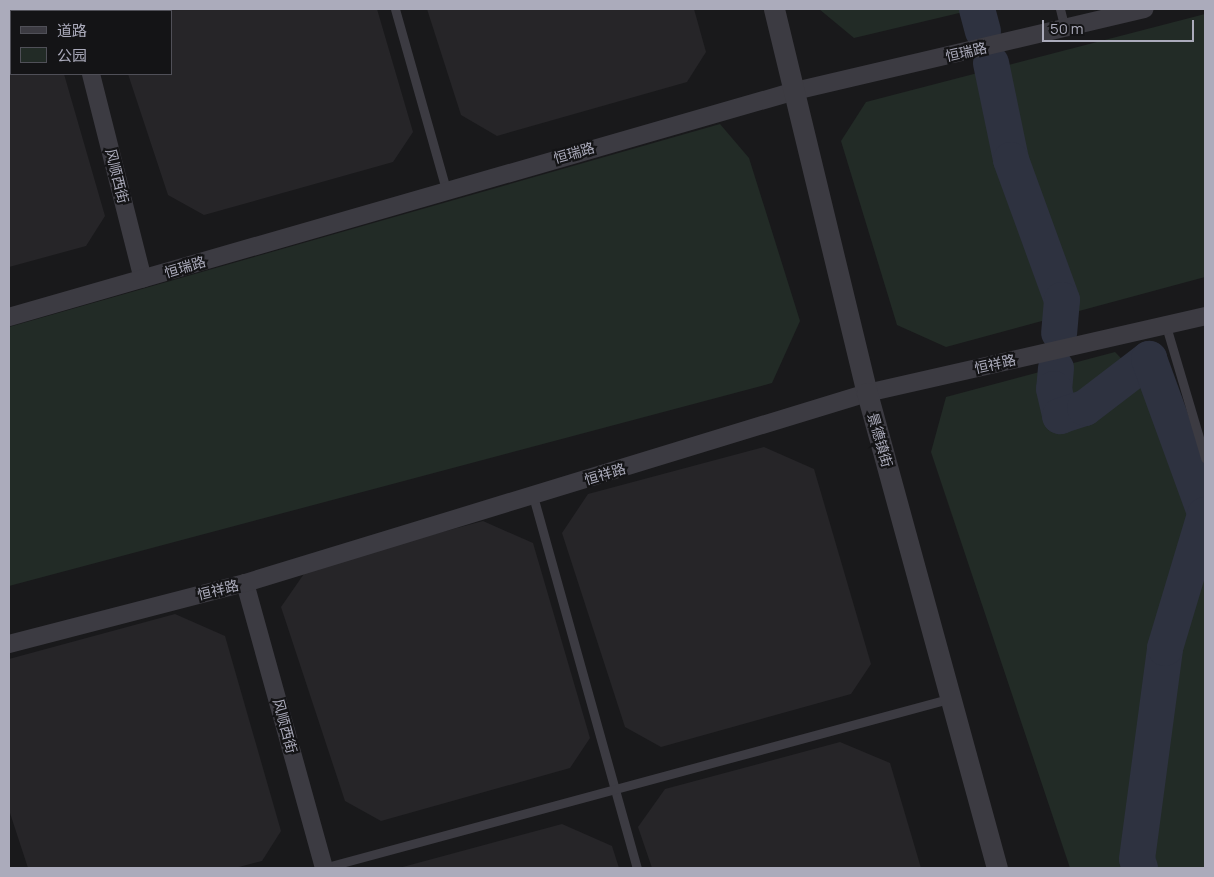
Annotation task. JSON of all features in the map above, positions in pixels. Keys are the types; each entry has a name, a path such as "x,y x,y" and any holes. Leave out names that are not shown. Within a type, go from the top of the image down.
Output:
{"street":[{"name":"景德镇街","path":"774,9 867,393 997,868"},
{"name":"恒瑞路","path":"9,317 795,91 1064,30 1145,9"},
{"name":"风顺西街","path":"91,75 143,279"},
{"name":"恒祥路","path":"9,644 245,583 867,393 1205,316"},
{"name":"风顺西街","path":"245,583 323,868"}],"lane":[{"path":"395,9 446,190"},
{"path":"1060,9 1064,30"},
{"path":"1166,326 1205,458"},
{"path":"533,496 637,868"},
{"path":"323,868 952,698"}],"shaded area":[{"path":"9,9 18,10 10,10 10,75 64,75 105,216 86,246 9,267"},
{"path":"107,9 377,9 413,132 393,162 204,215 168,195 128,75 172,75 172,10"},
{"path":"427,9 694,9 706,52 687,82 497,136 461,115"},
{"path":"764,447 814,469 871,664 851,694 661,747 625,727 562,533 588,494"},
{"path":"483,521 533,543 590,738 570,768 381,821 345,801 281,607 308,568"},
{"path":"175,614 225,636 281,831 262,861 235,868 28,868 9,810 9,659"},
{"path":"840,742 890,763 921,868 652,868 638,827 665,789"},
{"path":"562,824 612,846 619,868 399,868"}],"green space":[{"path":"819,9 976,9 854,38"},
{"path":"1205,14 1205,277 946,347 897,325 841,141 866,102"},
{"path":"720,124 749,158 800,321 772,383 9,586 9,327"},
{"path":"1115,352 1148,386 1205,569 1205,868 1070,868 931,452 946,397"}],"waterway":[{"path":"977,9 983,31"},
{"path":"991,63 1011,160 1062,300 1059,333"},
{"path":"1056,368 1054,389 1060,416 1085,408 1149,359 1205,513"},
{"path":"1140,868 1137,859 1165,648 1205,515"}]}
